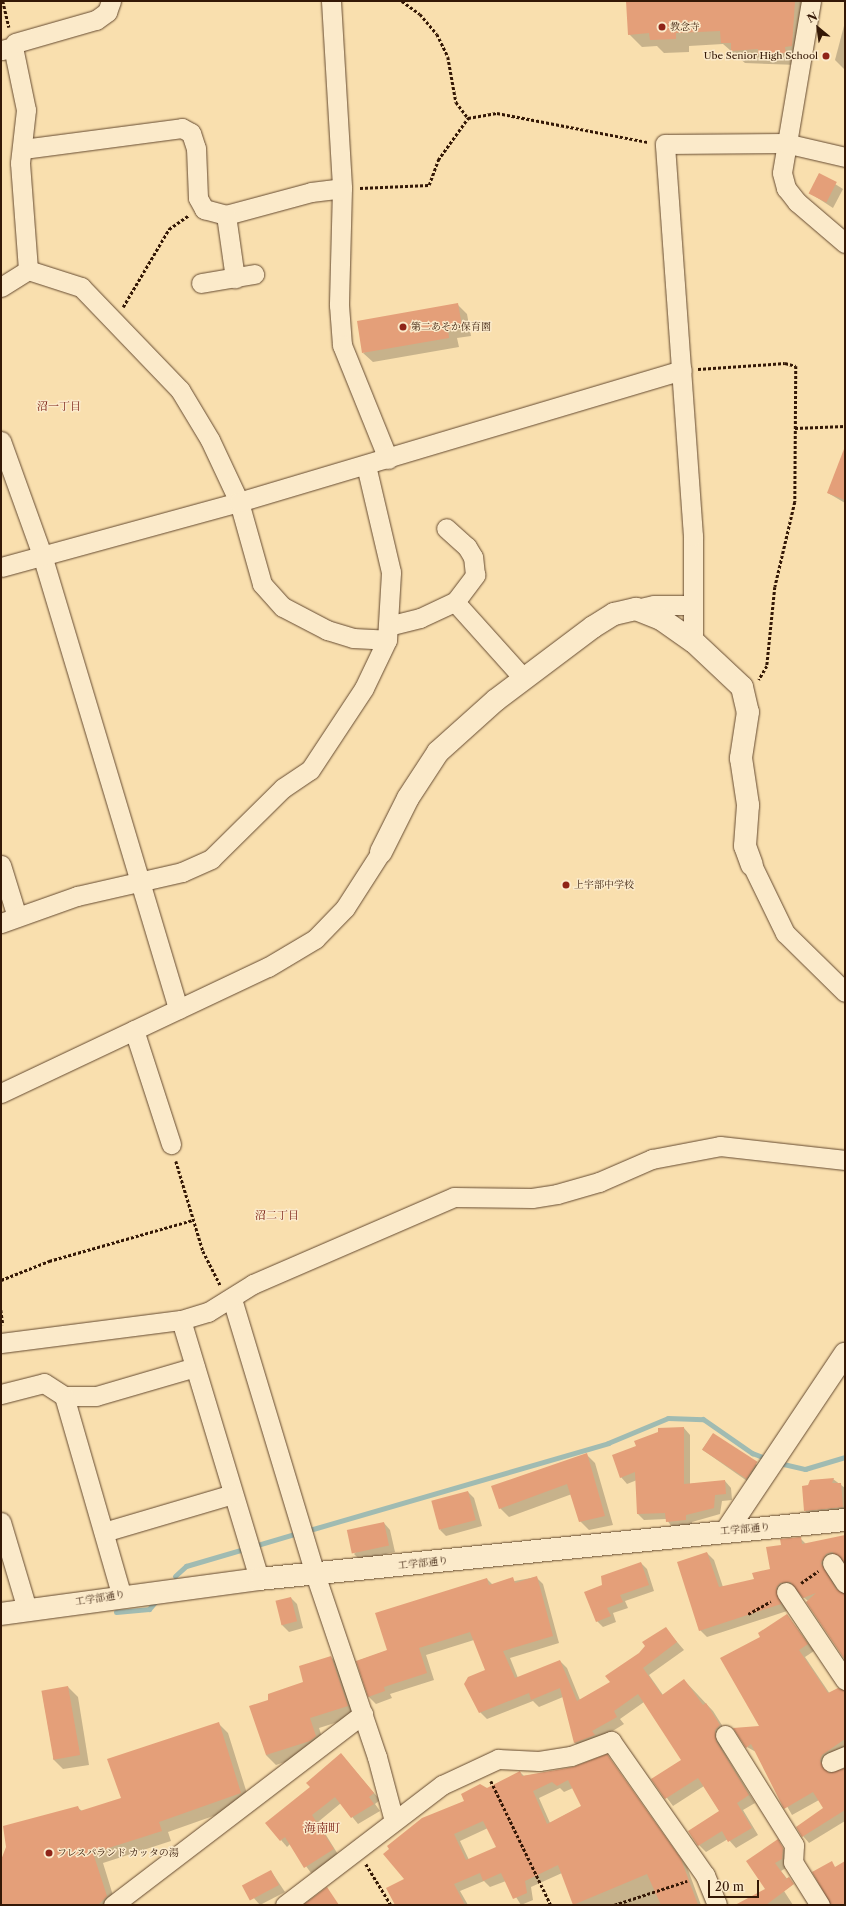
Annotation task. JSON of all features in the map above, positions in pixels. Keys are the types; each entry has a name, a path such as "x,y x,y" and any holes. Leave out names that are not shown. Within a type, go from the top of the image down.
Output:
{"street":[{"path":"28,270 20,163 23,149 26,110 7,49 15,43 103,17 111,1"},
{"path":"331,1 342,188 339,305 342,345 388,459"},
{"path":"811,1 785,144 782,173 786,188 845,242"},
{"path":"23,149 182,128 191,134 196,148 198,198 204,210 226,215 311,192 342,188"},
{"path":"693,641 693,536 665,144 785,144 845,157"},
{"path":"226,215 235,278"},
{"path":"1,286 28,270 81,287 180,390 210,440 239,502 262,584 283,607 327,630 353,638 387,633 455,602 475,575 476,566 467,547 446,528"},
{"path":"201,283 254,274"},
{"path":"1,566 239,502 388,459 682,370"},
{"path":"1,441 42,555 178,1009"},
{"path":"3,877 9,920 140,879 182,872 211,859 283,788 310,770 364,688 387,633 391,572 366,465"},
{"path":"455,602 524,679"},
{"path":"1,1093 268,966 314,939 345,908 381,852 408,798 438,752 524,679 593,627 614,614 654,605 693,605"},
{"path":"636,609 661,619 693,641 728,671 742,687 748,700 741,758 748,805 745,846 752,865 785,933 845,992"},
{"path":"134,1030 171,1144"},
{"path":"1,1343 180,1320 232,1300 253,1284 325,1250 454,1197 532,1198 557,1194 599,1182 652,1159 720,1146 845,1160"},
{"path":"232,1300 315,1574 363,1714 394,1821"},
{"path":"180,1320 259,1579"},
{"path":"727,1530 845,1354"},
{"path":"1,1394 44,1383 64,1396 96,1396 195,1367"},
{"path":"64,1396 121,1594"},
{"path":"104,1532 232,1494"},
{"name":"工学部通り","path":"1,1614 121,1594 727,1530 845,1520"},
{"path":"1,1522 27,1609"},
{"path":"832,1563 845,1583"},
{"path":"786,1592 845,1680"},
{"path":"112,1905 363,1714"},
{"path":"725,1735 794,1845 794,1862 820,1905"},
{"path":"285,1905 442,1785 498,1759 546,1760 571,1756 611,1742 705,1875 717,1905"}],"path":[{"path":"3,1 7,49"},
{"path":"402,1 420,14 437,34 448,57 456,102 468,118"},
{"path":"342,188 429,185 438,160 468,118 497,113 534,117 665,144"},
{"path":"114,321 145,276 169,229 204,210"},
{"path":"682,370 785,363 796,366 795,502 775,587 766,666 748,700"},
{"path":"796,428 845,426"},
{"path":"171,1144 192,1220 214,1276 232,1300"},
{"path":"1,1280 49,1261 192,1220"},
{"path":"488,1776 552,1905"},
{"path":"358,1850 391,1905"},
{"path":"614,1905 705,1875"}],"building":[{"name":"教念寺","path":"626,1 795,1 792,46 785,47 786,53 758,54 758,49 731,51 731,43 721,43 720,31 676,33 676,39 650,40 649,33 628,35"},
{"path":"819,173 837,182 826,203 809,193"},
{"name":"第二あそか保育園","path":"458,303 462,326 448,329 449,338 362,353 357,321"},
{"path":"845,449 845,500 827,493"},
{"path":"684,1427 684,1484 725,1480 726,1494 715,1495 714,1508 686,1515 686,1520 666,1522 665,1513 637,1514 635,1472 620,1478 612,1455 636,1446 634,1441 658,1432 658,1428"},
{"path":"713,1433 757,1462 747,1479 702,1450"},
{"path":"587,1453 605,1516 579,1522 567,1484 499,1509 491,1486"},
{"path":"834,1478 832,1483 841,1483 843,1507 804,1511 802,1486 808,1485 810,1480"},
{"path":"468,1491 476,1520 439,1530 431,1501"},
{"path":"384,1522 389,1545 352,1553 347,1530"},
{"path":"845,1535 845,1563 832,1552 826,1554 821,1563 836,1589 845,1594 845,1660 806,1602 816,1593 803,1598 790,1582 780,1583 776,1588 781,1604 699,1631 677,1562 707,1552 719,1587 754,1579 752,1573 770,1569 766,1547 781,1545 780,1539 801,1537 802,1544"},
{"path":"641,1562 649,1585 620,1595 623,1602 607,1608 611,1616 596,1622 584,1592 602,1585 601,1576"},
{"path":"537,1576 553,1636 503,1651 515,1678 560,1660 577,1701 610,1682 605,1676 639,1653 645,1646 642,1642 666,1627 677,1642 643,1668 662,1695 684,1679 703,1705 706,1703 720,1725 715,1730 716,1741 749,1795 737,1803 752,1828 728,1842 722,1831 698,1846 688,1831 719,1811 698,1778 665,1799 651,1779 681,1760 638,1694 614,1711 617,1717 592,1731 595,1735 574,1743 560,1688 531,1700 529,1693 479,1713 464,1684 468,1677 485,1670 470,1632 419,1648 427,1673 384,1687 385,1691 368,1697 356,1661 387,1650 375,1613 487,1578 489,1585 513,1577 515,1583"},
{"path":"291,1597 297,1621 282,1625 275,1601"},
{"path":"787,1614 808,1644 799,1650 828,1693 838,1688 845,1691 845,1739 822,1755 820,1761 829,1773 845,1768 845,1810 802,1837 796,1827 823,1808 813,1792 784,1809 751,1744 746,1748 733,1728 759,1726 720,1658 760,1637 758,1633"},
{"path":"331,1656 348,1706 310,1718 316,1736 310,1741 266,1755 249,1706 268,1700 268,1694 303,1682 299,1666"},
{"path":"68,1686 80,1755 54,1760 41,1691"},
{"path":"219,1722 241,1793 159,1822 162,1831 93,1853 107,1896 98,1905 1,1905 1,1860 6,1847 3,1826 78,1806 80,1811 121,1798 107,1759"},
{"path":"341,1753 374,1793 369,1797 374,1804 351,1818 335,1797 312,1815 334,1849 304,1868 285,1837 280,1841 265,1823 310,1787 306,1783"},
{"path":"607,1754 681,1859 698,1905 661,1905 647,1874 573,1905 558,1865 525,1881 527,1893 513,1899 501,1873 483,1881 480,1873 454,1884 465,1905 395,1905 386,1888 404,1879 383,1854 389,1849 387,1846 422,1818 464,1801 461,1794 480,1784 487,1788 520,1771 522,1776 573,1767","holes":["568,1780 581,1806 547,1824 533,1791 552,1782 557,1786","483,1821 496,1847 466,1860 454,1834"]},
{"path":"778,1839 783,1848 782,1859 775,1863 786,1878 782,1881 789,1877 794,1884 766,1905 735,1905 765,1889 746,1861"},
{"path":"832,1861 835,1867 845,1861 845,1905 831,1905 812,1872"},
{"path":"271,1870 279,1885 250,1901 242,1885"},
{"path":"327,1887 339,1905 303,1905"}],"waterway":[{"path":"306,1531 608,1443 668,1418 703,1419 752,1453 768,1459"},
{"path":"779,1463 805,1469 845,1457"},
{"path":"175,1576 186,1566 298,1533"},
{"path":"116,1612 149,1609 156,1601"}],"place":[{"name":"教念寺","path":"662,27"},
{"name":"Ube Senior High School","path":"826,56"},
{"name":"第二あそか保育園","path":"403,327"},
{"name":"上宇部中学校","path":"566,885"},
{"name":"フレスパランド カッタの湯","path":"49,1853"}],"district":[{"name":"沼一丁目","path":"59,406"},
{"name":"沼二丁目","path":"277,1215"},
{"name":"海南町","path":"322,1828"}]}
